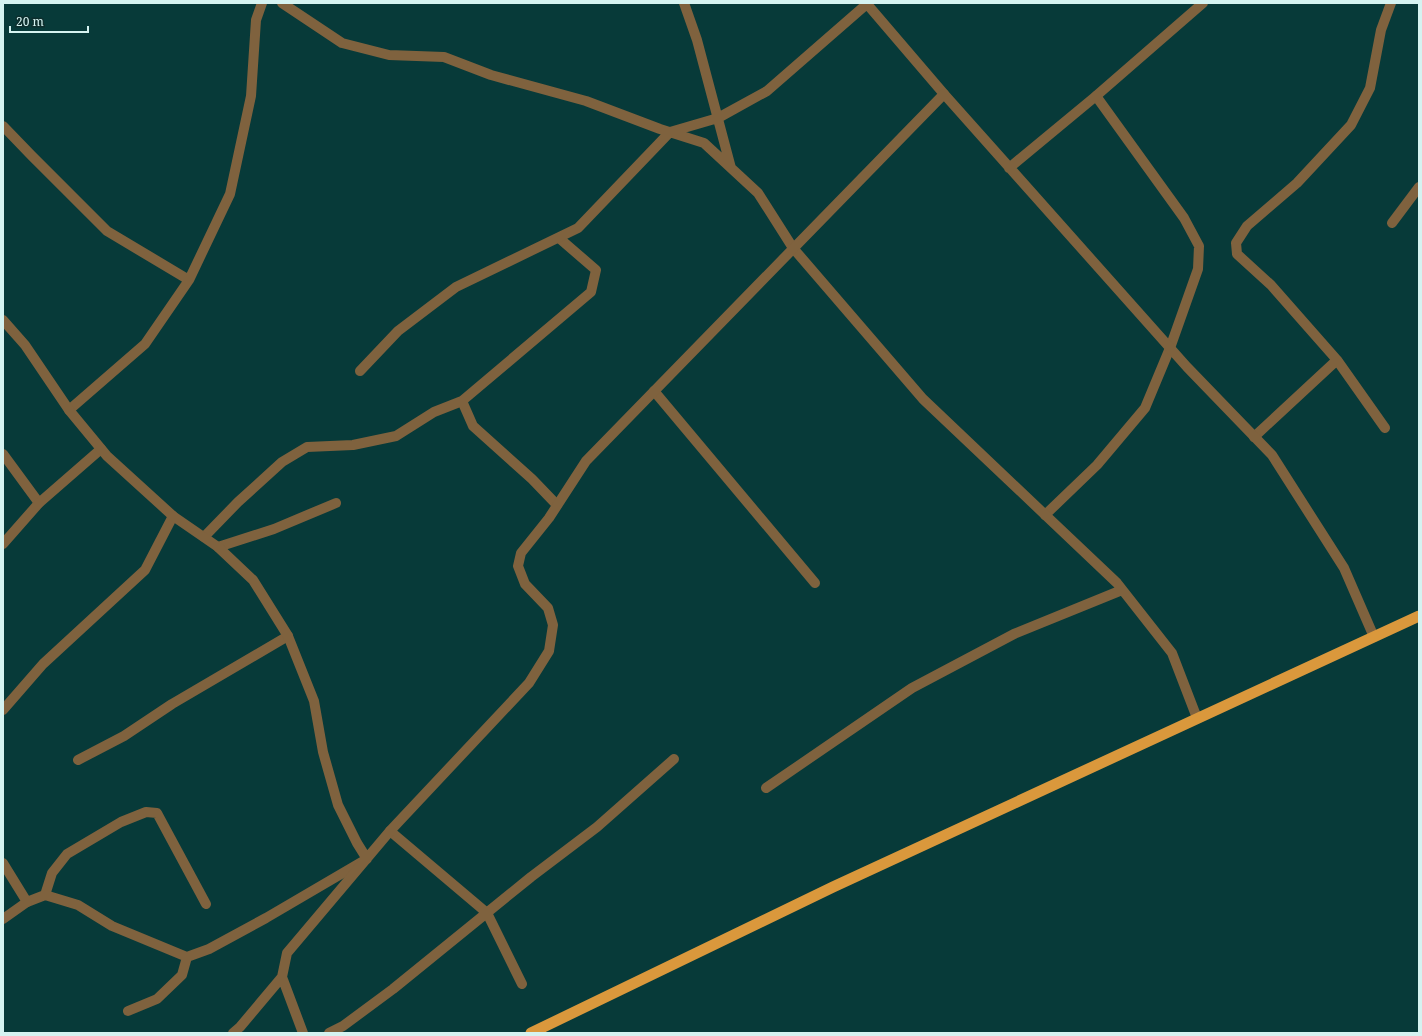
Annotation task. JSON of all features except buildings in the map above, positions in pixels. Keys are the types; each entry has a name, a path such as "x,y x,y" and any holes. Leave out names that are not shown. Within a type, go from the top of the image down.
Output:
{"highway":[{"path":"531,1033 832,887 1419,616"}],"street":[{"path":"69,410 145,344 189,280 230,194 251,96 256,20 262,3"},
{"path":"282,3 342,43 389,55 444,57 490,75 586,101 704,143 758,193 793,248 923,399 1117,583 1172,653 1197,718"},
{"path":"684,3 697,40 731,168"},
{"path":"360,371 398,331 456,287 578,228 670,132 718,118 767,91 867,3 944,94 1170,348 1272,455 1344,568 1374,637"},
{"path":"1009,168 1096,96 1203,3"},
{"path":"1385,428 1338,360 1271,285 1237,254 1236,243 1247,226 1297,183 1351,125 1370,88 1381,30 1391,3"},
{"path":"233,1033 240,1027 282,977 287,953 390,831 529,683 549,651 553,625 548,608 525,584 518,566 521,553 549,518 586,461 944,94"},
{"path":"1045,515 1097,465 1145,408 1170,348 1198,269 1199,246 1184,218 1096,96"},
{"path":"3,126 107,231 189,280"},
{"path":"1392,224 1419,187"},
{"path":"204,538 238,502 282,462 307,447 353,445 396,436 434,412 462,401 591,292 596,270 559,238"},
{"path":"3,320 25,345 69,410 107,456 173,516 218,548 253,580 288,636 314,701 323,752 338,805 357,843 367,859"},
{"path":"1254,437 1338,360"},
{"path":"654,391 814,583"},
{"path":"462,401 473,426 532,479 557,505"},
{"path":"3,544 39,503 101,449"},
{"path":"3,454 39,503"},
{"path":"218,548 274,529 336,503"},
{"path":"3,710 44,664 144,570 173,516"},
{"path":"766,788 912,688 1014,634 1122,590"},
{"path":"78,760 124,736 172,704 288,636"},
{"path":"329,1033 343,1026 393,989 531,877 597,827 674,759"},
{"path":"45,895 52,873 67,854 121,822 146,812 157,813 206,904"},
{"path":"390,831 488,913 522,984"},
{"path":"3,919 28,902 45,895 78,905 112,926 187,957 209,949 266,918 367,859"},
{"path":"3,863 28,902"},
{"path":"128,1011 157,999 182,976 187,957"},
{"path":"282,977 303,1033"}]}
